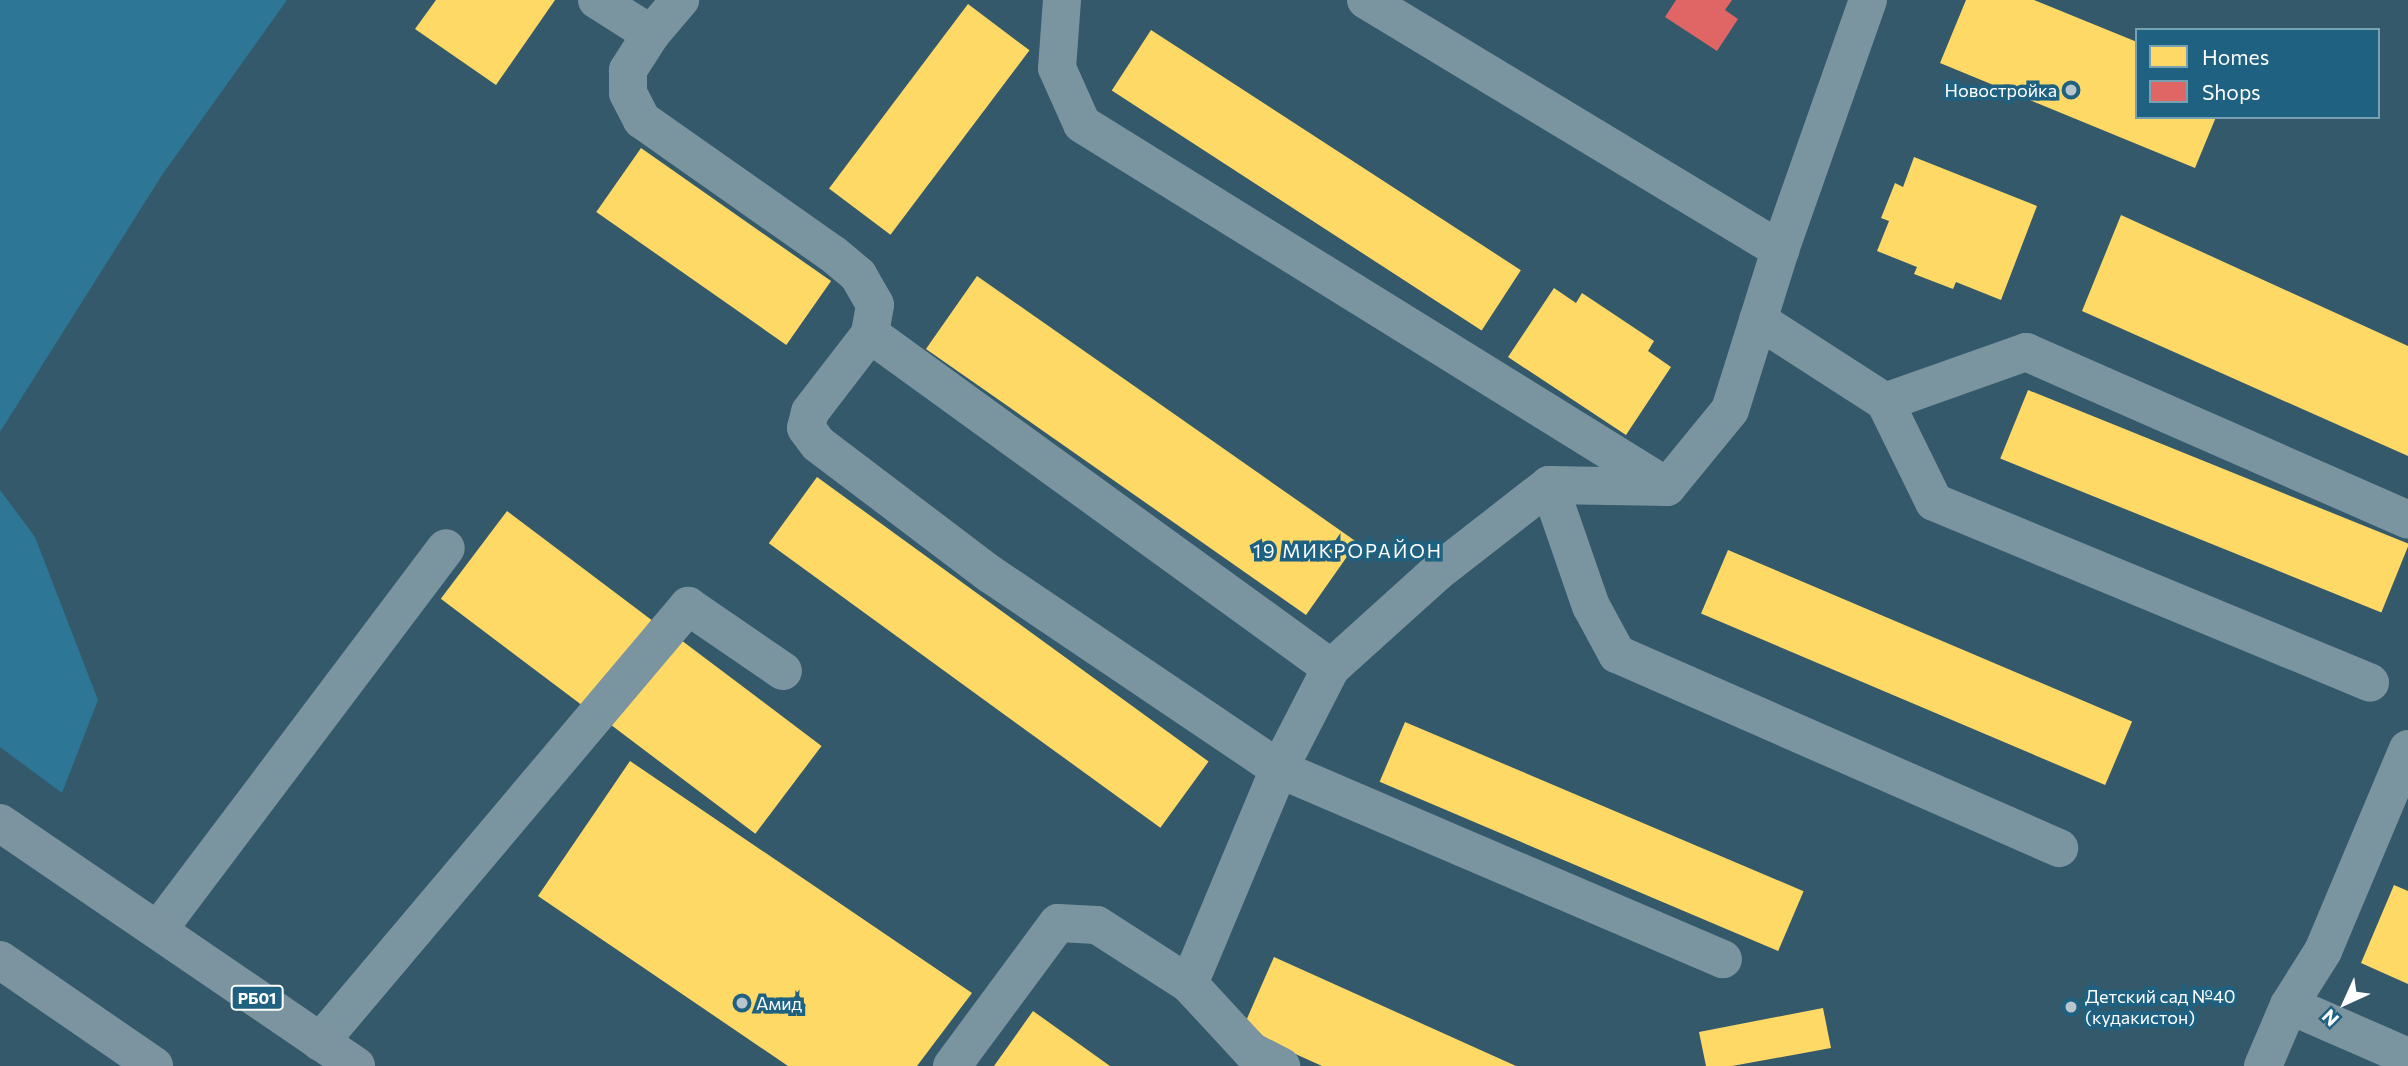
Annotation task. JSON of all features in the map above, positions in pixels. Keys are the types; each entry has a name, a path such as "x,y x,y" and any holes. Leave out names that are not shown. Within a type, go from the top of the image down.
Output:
{"highway":[{"name":"РБ01","path":"0,823 356,1066"},
{"path":"0,960 154,1066"}],"street":[{"path":"597,0 651,34"},
{"path":"680,0 651,34 628,70 628,93 642,120 858,275 875,305 870,334 810,412 806,428 818,444 990,574 1279,769 1723,959"},
{"path":"1062,0 1057,68 1082,124 1667,487"},
{"path":"1366,0 1780,250"},
{"path":"1667,487 1730,410 1780,250 1868,0"},
{"path":"1758,320 1885,402 1934,502 2370,683"},
{"path":"870,334 1331,668"},
{"path":"1885,402 2026,352 2408,520"},
{"path":"1189,984 1279,769 1331,668 1436,573 1549,485 1667,487"},
{"path":"1549,485 1591,606 1617,654 2059,848"},
{"path":"158,930 446,548"},
{"path":"320,1042 688,606 783,671"},
{"path":"2263,1066 2289,1005 2323,951 2408,749"},
{"path":"952,1066 1058,923 1097,925 1189,984 1251,1051 1281,1066"},
{"path":"2289,1005 2408,1057"}],"shaded area":[{"path":"0,0 287,0 162,175 0,432"},
{"path":"0,490 35,537 98,700 62,793 0,747"}],"building: Homes":[{"path":"436,0 555,0 496,85 415,29"},
{"name":"Новостройка","path":"1966,0 2034,0 2135,41 2135,119 2215,119 2195,168 1940,63"},
{"path":"968,4 1029,50 890,235 829,188"},
{"path":"1151,30 1521,270 1482,331 1112,90"},
{"path":"641,148 831,281 786,345 596,212"},
{"path":"1914,157 2037,206 2001,300 1956,282 1953,289 1914,274 1917,267 1877,251 1889,221 1881,218 1895,183 1903,187"},
{"path":"2121,215 2408,346 2408,456 2082,311"},
{"path":"977,276 1357,542 1306,615 926,349"},
{"path":"1554,288 1576,303 1582,293 1654,341 1648,351 1671,367 1626,435 1508,357"},
{"path":"2028,390 2408,544 2381,613 2000,459"},
{"path":"817,477 1209,761 1160,828 769,543"},
{"path":"507,511 652,620 585,708 441,599"},
{"path":"1728,550 2132,722 2105,785 1701,614"},
{"path":"677,637 822,746 755,834 611,725"},
{"path":"1405,722 1804,891 1778,951 1380,782"},
{"path":"630,761 972,993 917,1066 788,1066 538,896"},
{"path":"2394,885 2408,891 2408,984 2361,963"},
{"path":"1274,957 1516,1066 1322,1066 1242,1030"},
{"path":"1823,1008 1831,1048 1732,1066 1706,1066 1699,1032"},
{"path":"1033,1011 1110,1066 994,1066"}],"building: Shops":[{"path":"1676,0 1732,0 1725,10 1738,19 1717,51 1665,17"}],"place":[{"name":"Новостройка","path":"2071,90"},
{"name":"Амид","path":"742,1003"},
{"name":"Детский сад №40 (кудакистон)","path":"2071,1007"}],"district":[{"name":"19 МИКРОРАЙОН","path":"1348,551"}]}
